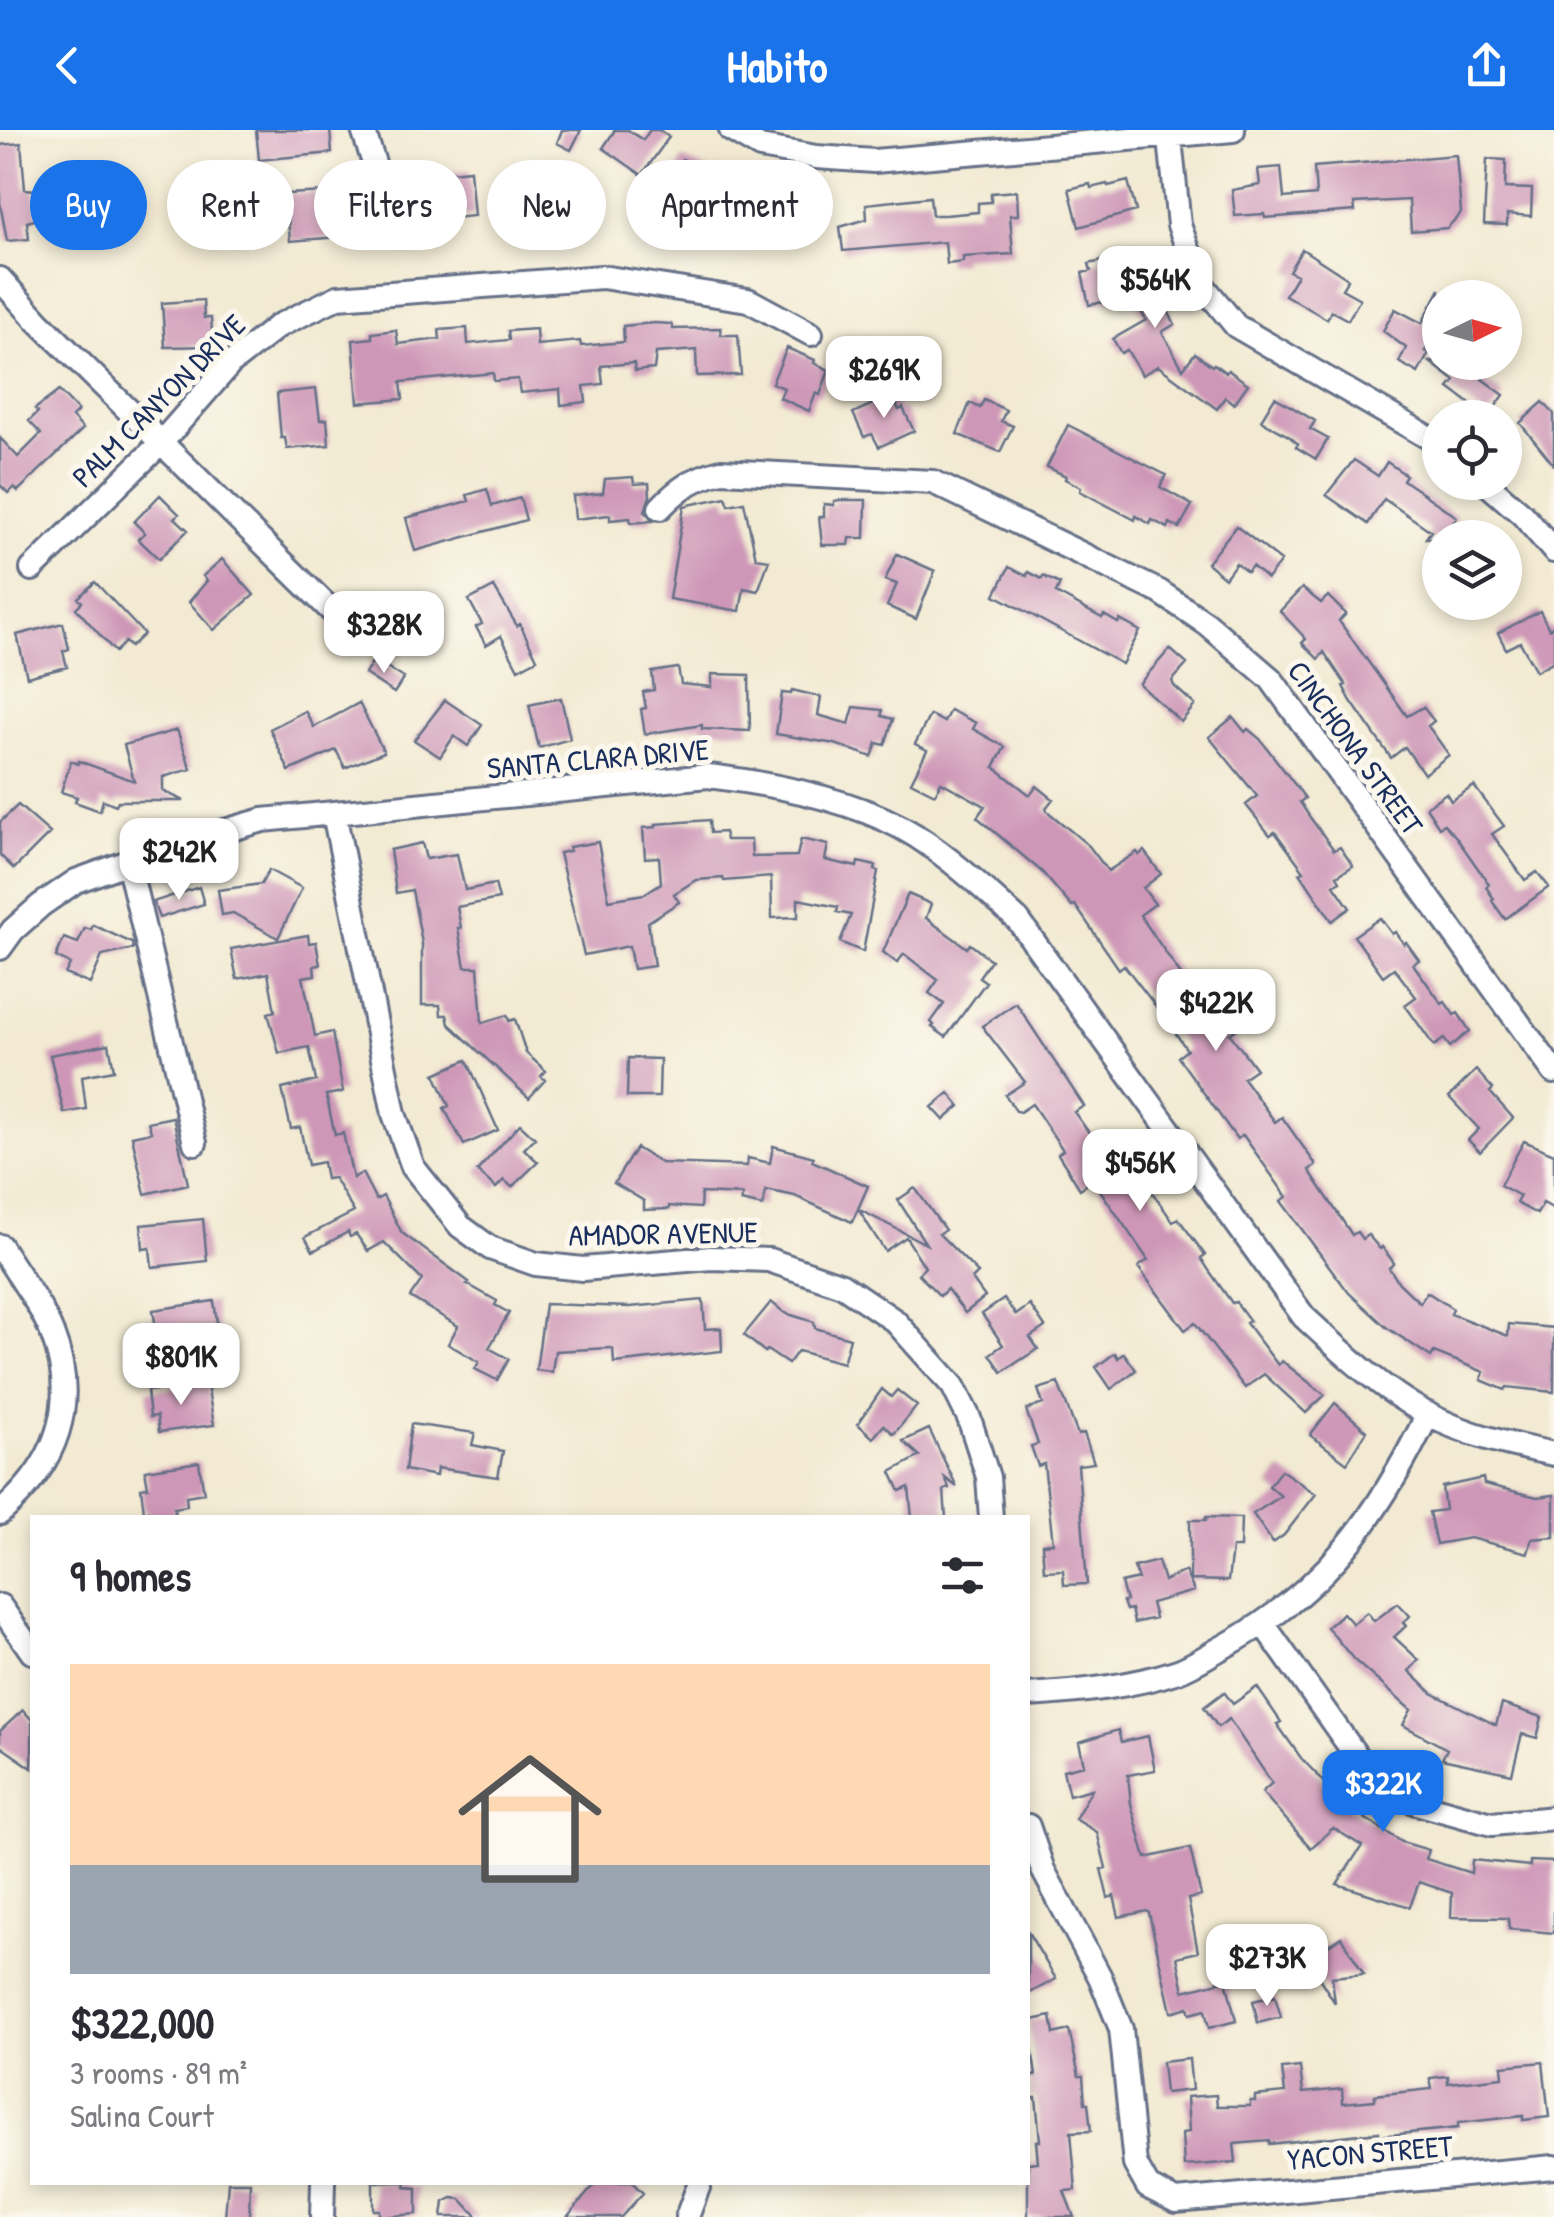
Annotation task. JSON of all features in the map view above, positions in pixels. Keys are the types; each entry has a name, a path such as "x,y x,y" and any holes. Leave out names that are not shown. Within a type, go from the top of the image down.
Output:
{"street":[{"path":"362,130 372,160"},
{"path":"731,130 760,146 816,157 874,162 1233,130"},
{"path":"1169,133 1179,225 1200,282 1236,326 1422,434"},
{"name":"PALM CANYON DRIVE","path":"32,569 161,442 230,364 278,326 338,297 602,277 748,300 811,334"},
{"path":"0,279 339,618"},
{"name":"CINCHONA STREET","path":"660,508 679,488 721,471 932,482 1160,592 1207,624 1271,679 1554,1072"},
{"path":"1506,500 1554,552"},
{"name":"SANTA CLARA DRIVE","path":"0,948 13,930 41,905 76,881 263,820 708,776 751,781 861,810 913,834 967,872 1018,920 1304,1317 1362,1370 1428,1414 1502,1444 1554,1454"},
{"name":"AMADOR AVENUE","path":"334,813 394,1114 414,1167 460,1226 490,1248 536,1264 584,1269 711,1258 769,1260 842,1285 895,1321 953,1386 969,1418 988,1478 992,1515"},
{"path":"128,862 194,1143"},
{"path":"0,1246 51,1332 62,1372 63,1412 53,1449 42,1470 0,1514"},
{"path":"1030,1695 1087,1692 1180,1670 1264,1625 1316,1579 1362,1530 1399,1473 1428,1414"},
{"path":"0,1606 30,1649"},
{"path":"1264,1625 1372,1778 1416,1803 1492,1824 1554,1818"},
{"name":"YACON STREET","path":"1030,1832 1044,1870 1100,1977 1121,2030 1135,2164 1148,2187 1176,2200 1554,2166"},
{"path":"322,2185 322,2217"},
{"path":"686,2217 699,2185"}],"building":[{"path":"256,130 330,130 332,153 259,160"},
{"path":"562,130 581,130 571,150 557,143"},
{"path":"615,130 628,130 643,140 650,130 659,130 669,137 653,160 626,160 626,164 603,148"},
{"path":"21,143 25,189 30,190 29,239 7,241 0,203 0,145"},
{"path":"1456,155 1461,213 1447,228 1411,231 1409,200 1354,203 1355,211 1265,218 1264,214 1235,216 1232,190 1260,185 1258,169 1281,167 1284,198 1316,195 1314,167"},
{"path":"1487,159 1506,160 1505,188 1532,189 1531,216 1507,214 1507,225 1484,224"},
{"path":"470,170 474,216 467,217"},
{"path":"1128,181 1136,211 1079,227 1069,189"},
{"path":"1017,191 1018,215 1010,215 1013,254 963,257 963,262 947,264 945,242 843,251 840,227 867,219 866,204 930,197 932,215 945,215 978,212 978,203 991,202 991,193"},
{"path":"314,193 314,239 294,241 294,194"},
{"path":"1302,249 1348,279 1342,289 1360,299 1348,320 1331,311 1327,319 1285,295 1297,275 1289,271"},
{"path":"1141,252 1154,310 1164,304 1175,324 1162,332 1183,369 1195,353 1212,366 1226,373 1228,370 1248,384 1234,404 1225,397 1217,409 1158,366 1142,375 1127,350 1121,353 1113,339 1146,320 1132,296 1089,305 1082,273 1091,271 1089,264"},
{"path":"203,300 204,318 211,318 213,346 165,347 162,303"},
{"path":"1395,309 1422,323 1422,366 1418,373 1399,362 1406,348 1383,331"},
{"path":"671,324 673,329 721,328 721,335 738,335 741,375 697,376 696,350 656,353 654,369 635,371 634,363 601,366 603,384 584,386 586,402 561,405 560,389 520,393 518,379 494,381 493,373 401,382 403,399 358,403 353,340 372,338 372,333 396,330 398,344 440,339 439,330 467,328 468,344 509,340 508,331 536,329 537,345 580,341 581,346 624,342 623,326"},
{"path":"787,348 829,370 809,411 780,398 784,388 772,383"},
{"path":"1483,380 1504,395 1500,400 1465,400 1449,388 1455,381"},
{"path":"316,389 320,420 327,419 329,445 287,449 285,438 281,438 277,393"},
{"path":"59,391 78,411 72,417 83,429 18,491 14,487 8,493 0,485 0,438 18,457 41,434 29,421 38,412 35,409"},
{"path":"892,395 914,431 879,447 872,434 864,437 853,413"},
{"path":"1275,397 1315,421 1310,429 1328,439 1316,459 1261,420"},
{"path":"984,400 1006,410 1001,421 1013,426 1000,452 957,434 970,403 980,408"},
{"path":"1543,402 1554,414 1554,465 1522,425"},
{"path":"1068,425 1166,475 1160,487 1192,505 1179,528 1170,523 1168,528 1152,520 1150,524 1136,516 1135,520 1080,491 1081,487 1065,479 1066,476 1047,467"},
{"path":"1354,460 1378,476 1387,462 1406,475 1403,480 1422,493 1422,500 1432,500 1457,517 1422,520 1422,525 1384,499 1368,524 1326,495"},
{"path":"633,477 634,484 649,483 645,511 653,521 631,523 630,518 610,520 610,515 575,519 573,496 603,493 605,479"},
{"path":"487,489 492,506 520,498 526,520 415,551 406,518 469,501 467,495"},
{"path":"160,495 188,530 159,559 138,539 145,533 134,522"},
{"path":"726,497 729,505 744,502 756,558 769,560 758,591 744,588 740,611 669,599 684,506"},
{"path":"866,500 865,538 850,538 849,545 822,545 819,517 824,517 824,504"},
{"path":"1236,526 1281,561 1267,579 1252,566 1247,572 1236,563 1225,578 1207,563"},
{"path":"897,554 935,571 916,619 887,606 897,584 885,580"},
{"path":"222,559 254,595 214,630 189,602 207,581 203,576"},
{"path":"1009,567 1060,584 1056,593 1102,618 1104,615 1118,623 1120,620 1140,631 1122,664 995,595"},
{"path":"95,582 144,634 130,647 125,642 115,652 76,608 82,602 78,598"},
{"path":"494,587 517,626 520,624 537,659 518,669 501,636 486,645 476,627 482,624 469,600"},
{"path":"1302,588 1321,603 1328,596 1346,614 1339,621 1407,716 1423,707 1434,721 1428,726 1449,755 1424,774 1405,747 1391,758 1351,701 1343,686 1346,685 1324,652 1318,659 1302,643 1306,639 1280,611"},
{"path":"1540,611 1549,629 1554,626 1554,661 1536,671 1520,642 1506,649 1498,633"},
{"path":"63,623 69,649 63,651 67,667 27,677 17,635"},
{"path":"1170,649 1187,664 1172,681 1174,686 1195,705 1181,722 1139,684"},
{"path":"374,659 404,678 394,693 365,674"},
{"path":"678,668 681,684 712,687 712,674 749,675 750,731 702,729 702,725 645,734 641,709 646,708 643,692 654,690 652,672"},
{"path":"792,690 821,697 818,715 849,724 854,707 882,710 882,716 893,719 885,745 877,743 872,757 835,744 776,734 782,693 791,694"},
{"path":"561,698 570,739 539,748 529,705"},
{"path":"445,700 482,725 468,746 454,736 440,757 414,740"},
{"path":"359,703 384,752 345,768 336,750 289,771 270,729 305,711 314,727"},
{"path":"950,710 976,723 973,729 1005,747 994,767 1030,795 1037,786 1053,799 1047,811 1089,846 1108,871 1144,851 1161,874 1143,888 1155,904 1140,915 1202,1006 1217,996 1239,1027 1230,1034 1256,1069 1243,1078 1275,1122 1282,1117 1316,1165 1309,1170 1352,1235 1357,1232 1362,1239 1368,1235 1382,1247 1394,1263 1389,1268 1399,1283 1420,1303 1427,1292 1453,1309 1451,1314 1508,1336 1509,1324 1554,1328 1554,1392 1507,1387 1505,1390 1481,1380 1484,1372 1434,1352 1431,1357 1386,1327 1349,1293 1281,1201 1287,1197 1243,1135 1237,1139 1178,1057 1187,1050 1168,1022 1124,965 1119,969 1075,905 1072,907 1042,872 977,817 985,806 941,782 935,794 911,782 927,750 915,744 930,715 944,722"},
{"path":"1233,717 1245,732 1248,729 1260,739 1305,798 1300,802 1309,816 1334,850 1340,847 1353,866 1337,876 1340,881 1334,885 1350,908 1332,921 1300,873 1304,871 1275,832 1270,835 1246,805 1257,796 1209,737"},
{"path":"177,730 191,769 163,777 163,791 184,801 118,801 116,805 103,800 100,811 61,792 71,761 134,781 124,745"},
{"path":"1474,786 1504,826 1492,834 1525,880 1537,872 1549,887 1505,919 1492,901 1486,887 1489,884 1456,837 1444,824 1439,827 1426,807 1446,793 1451,801"},
{"path":"18,805 50,833 14,869 0,855 0,822"},
{"path":"709,820 710,833 724,832 726,840 751,840 752,857 797,856 801,839 828,845 825,860 857,867 858,862 876,866 863,952 840,942 851,915 837,912 838,907 798,899 798,917 772,918 771,877 696,880 674,894 679,902 648,922 654,966 633,969 629,946 584,955 559,853 570,851 569,847 598,842 609,900 644,894 661,883 659,857 645,858 643,828"},
{"path":"422,843 426,859 457,854 465,890 495,884 499,899 457,907 458,928 465,967 478,967 482,1023 507,1015 509,1021 515,1019 526,1053 546,1071 541,1076 545,1080 529,1098 449,1024 447,1015 441,1015 440,1005 422,1005 422,943 412,890 396,893 390,850"},
{"path":"269,870 302,888 278,938 233,913 222,915 218,890 261,884"},
{"path":"199,887 204,904 159,918 153,902"},
{"path":"908,894 931,904 926,918 991,960 979,977 986,982 946,1037 931,1022 944,1004 929,993 938,980 904,954 897,963 883,952"},
{"path":"1380,918 1392,934 1395,932 1406,942 1419,960 1413,964 1442,1004 1445,1002 1454,1015 1458,1013 1470,1031 1450,1047 1444,1039 1434,1046 1405,1005 1416,997 1394,968 1383,976 1354,936"},
{"path":"93,925 132,943 133,949 102,956 90,984 65,974 70,964 56,957 64,938 78,943 85,928 91,930"},
{"path":"308,935 309,943 316,942 320,965 314,966 315,975 303,977 315,1036 332,1032 343,1092 326,1095 335,1135 343,1133 353,1178 362,1173 376,1200 383,1196 402,1233 509,1313 489,1348 509,1359 497,1380 475,1369 479,1362 448,1344 458,1326 410,1297 422,1280 384,1242 368,1251 356,1234 350,1237 348,1232 313,1251 305,1237 354,1212 334,1178 326,1179 323,1162 308,1165 300,1127 291,1129 282,1089 316,1081 309,1047 279,1053 268,1013 275,1011 268,973 237,979 231,949"},
{"path":"1016,1003 1084,1106 1074,1112 1098,1145 1115,1133 1130,1153 1123,1158 1141,1185 1145,1182 1173,1222 1178,1218 1205,1255 1201,1258 1208,1269 1250,1321 1246,1323 1278,1365 1282,1361 1325,1395 1306,1413 1264,1374 1245,1388 1195,1323 1185,1330 1138,1267 1148,1260 1093,1180 1080,1189 1058,1154 1063,1150 1032,1104 1016,1111 1005,1095 1025,1082 982,1026"},
{"path":"109,1044 114,1070 82,1076 86,1109 64,1113 50,1055"},
{"path":"628,1058 660,1059 659,1097 627,1097"},
{"path":"467,1060 498,1130 464,1145 444,1108 449,1106 435,1074"},
{"path":"1476,1070 1513,1118 1480,1152 1468,1140 1479,1129 1449,1097"},
{"path":"949,1093 960,1106 944,1120 932,1107"},
{"path":"173,1117 188,1184 145,1194 132,1136 151,1132 148,1122"},
{"path":"520,1124 535,1138 524,1149 538,1162 512,1187 504,1180 496,1188 477,1171"},
{"path":"1524,1141 1554,1154 1554,1209 1543,1203 1537,1214 1516,1203 1520,1196 1500,1185"},
{"path":"773,1146 814,1157 812,1161 868,1186 852,1222 795,1196 766,1190 763,1206 741,1201 743,1195 701,1193 700,1208 669,1206 644,1210 644,1201 614,1183 636,1148 661,1163 747,1166 748,1158 770,1163"},
{"path":"915,1188 945,1230 939,1234 978,1273 972,1279 985,1297 965,1313 947,1289 940,1296 918,1274 925,1267 906,1237 885,1251 858,1209 926,1244 898,1200"},
{"path":"203,1219 207,1261 152,1267 150,1248 143,1249 141,1225"},
{"path":"1004,1299 1016,1315 1030,1305 1045,1327 1030,1337 1038,1349 1002,1372 990,1354 1003,1345 982,1314"},
{"path":"703,1300 705,1329 721,1328 722,1351 614,1363 610,1348 555,1351 552,1372 536,1370 545,1304 630,1307"},
{"path":"214,1301 220,1344 165,1352 163,1334 157,1334 153,1310"},
{"path":"771,1302 785,1313 814,1322 815,1328 850,1338 843,1363 798,1351 788,1364 744,1335"},
{"path":"1115,1353 1118,1358 1124,1353 1136,1370 1111,1389 1096,1367"},
{"path":"1058,1383 1078,1435 1084,1433 1094,1463 1078,1465 1087,1584 1064,1585 1063,1570 1044,1571 1042,1544 1053,1543 1044,1464 1038,1466 1031,1446 1038,1444 1026,1410 1043,1404 1038,1389"},
{"path":"207,1384 214,1425 159,1432 157,1416 150,1417 147,1391"},
{"path":"882,1389 891,1397 897,1390 917,1406 894,1434 884,1425 873,1438 858,1424"},
{"path":"1335,1403 1367,1431 1347,1463 1310,1435"},
{"path":"411,1424 475,1433 472,1445 503,1451 498,1477 437,1468 436,1476 405,1470"},
{"path":"929,1429 957,1487 945,1478 949,1488 944,1490 946,1515 912,1515 909,1487 900,1491 891,1472 920,1456 903,1441"},
{"path":"199,1462 204,1493 186,1496 187,1506 174,1508 175,1515 149,1515 148,1511 144,1512 141,1488 148,1487 145,1470"},
{"path":"1281,1470 1316,1494 1273,1543 1253,1514 1281,1496 1269,1486"},
{"path":"1483,1478 1484,1484 1537,1497 1554,1495 1554,1537 1532,1539 1528,1553 1470,1538 1436,1544 1429,1512 1445,1510 1442,1487"},
{"path":"1241,1518 1240,1548 1232,1548 1228,1581 1190,1580 1190,1520"},
{"path":"1158,1561 1164,1581 1185,1571 1194,1591 1151,1603 1155,1618 1134,1623 1131,1609 1126,1610 1123,1602 1126,1601 1121,1583 1138,1579 1134,1567"},
{"path":"1398,1603 1410,1616 1394,1637 1419,1660 1409,1671 1432,1693 1496,1725 1502,1704 1542,1717 1537,1738 1522,1734 1512,1774 1442,1759 1447,1749 1403,1725 1411,1710 1354,1660 1327,1627 1343,1613 1353,1624 1367,1612 1374,1621"},
{"path":"1257,1687 1301,1758 1349,1808 1402,1842 1429,1850 1426,1859 1471,1873 1472,1860 1530,1866 1530,1861 1554,1862 1554,1933 1509,1929 1508,1918 1451,1917 1452,1893 1419,1882 1410,1907 1337,1884 1362,1846 1333,1828 1311,1848 1262,1792 1272,1783 1229,1719 1218,1727 1204,1707 1224,1692 1233,1704"},
{"path":"23,1710 30,1718 30,1767 0,1746 0,1731"},
{"path":"1118,1730 1121,1742 1148,1736 1155,1770 1128,1775 1131,1804 1146,1858 1190,1848 1201,1896 1188,1899 1198,1952 1177,1957 1184,1991 1226,1980 1236,2021 1209,2028 1205,2010 1190,2014 1188,2007 1171,2012 1149,1913 1119,1917 1114,1896 1108,1898 1097,1832 1075,1819 1092,1789 1069,1795 1063,1770 1084,1765 1079,1742"},
{"path":"1030,1935 1056,1979 1030,1993"},
{"path":"1341,1937 1364,1974 1332,1977 1335,2003 1307,1959"},
{"path":"1275,1996 1281,2017 1258,2023 1253,2001"},
{"path":"1051,2016 1054,2034 1069,2030 1079,2076 1083,2076 1091,2131 1071,2132 1076,2190 1064,2191 1074,2217 1028,2217 1030,2163 1038,2162 1036,2141 1040,2141 1036,2097 1030,2098 1030,2077 1036,2076 1030,2021"},
{"path":"1189,2059 1192,2090 1165,2093 1162,2062"},
{"path":"1543,2062 1549,2117 1458,2123 1458,2128 1379,2136 1379,2132 1234,2144 1236,2162 1184,2166 1182,2133 1189,2132 1187,2097 1216,2095 1217,2106 1250,2106 1255,2096 1285,2093 1282,2069 1300,2067 1303,2093 1342,2089 1343,2103 1432,2089 1430,2078 1448,2076 1448,2083 1503,2077 1502,2066"},
{"path":"228,2185 250,2185 249,2217 225,2217"},
{"path":"373,2185 417,2188 417,2214 379,2217 379,2210 373,2210"},
{"path":"594,2185 635,2185 643,2193 621,2217 567,2217"},
{"path":"461,2199 478,2217 442,2217 444,2202"}]}
